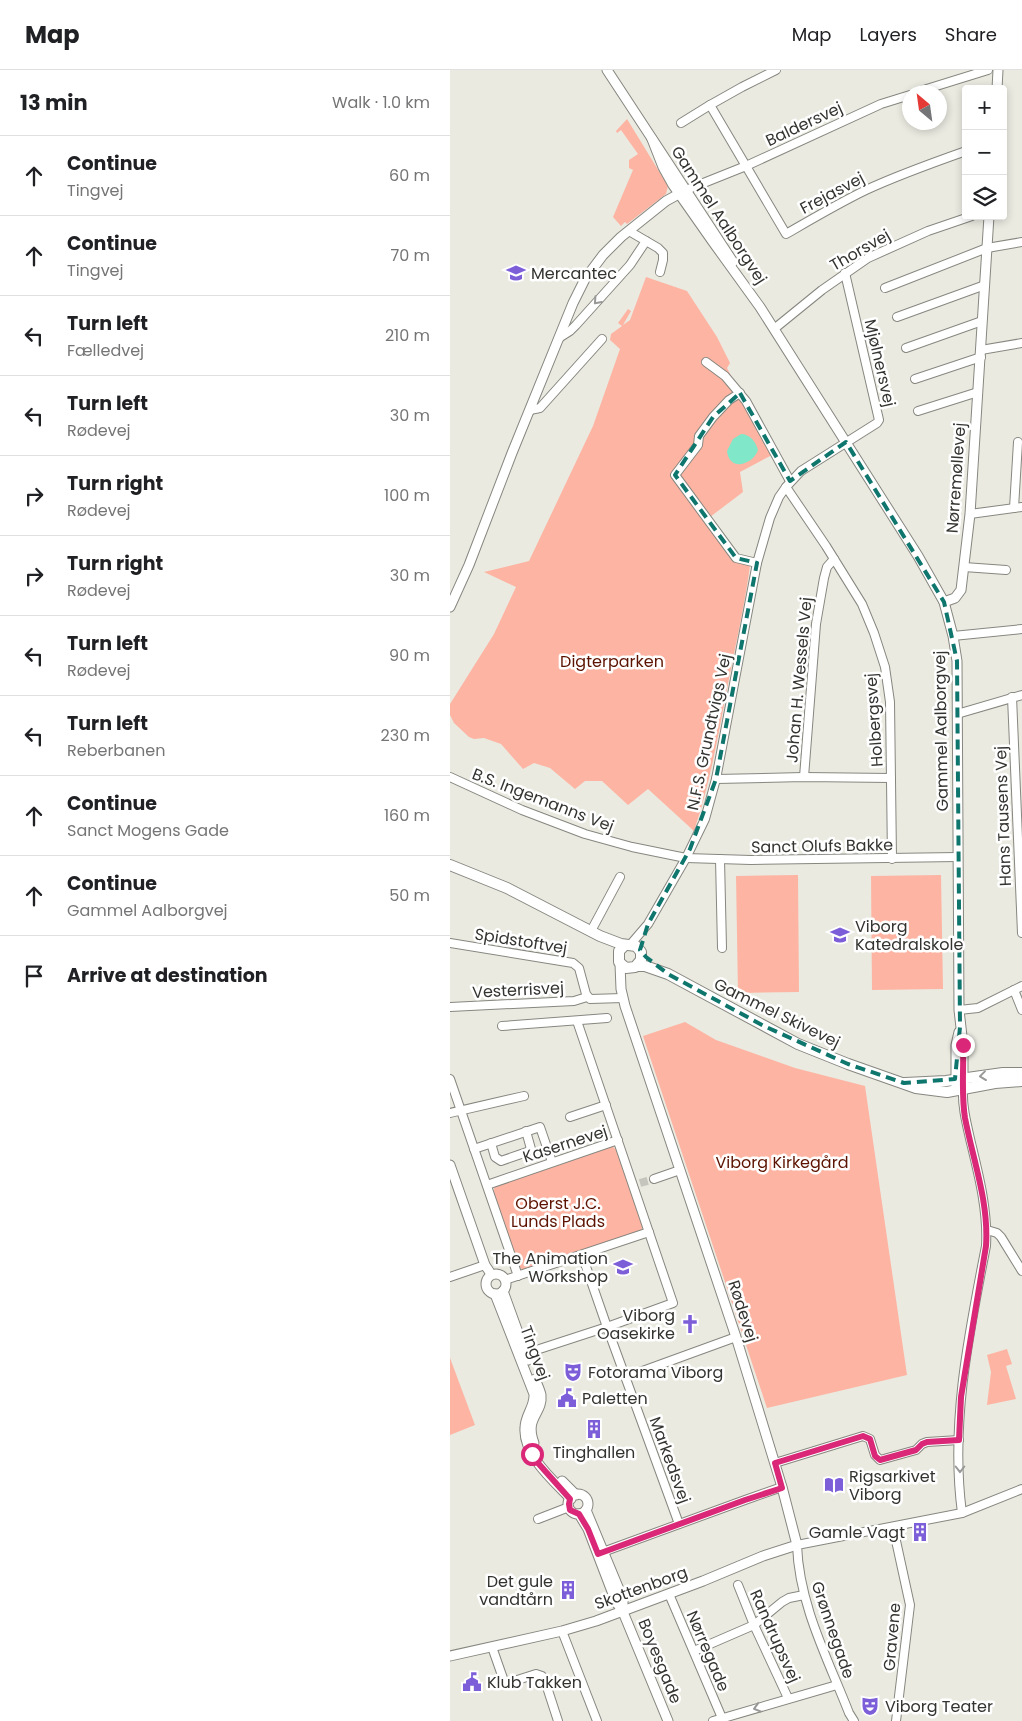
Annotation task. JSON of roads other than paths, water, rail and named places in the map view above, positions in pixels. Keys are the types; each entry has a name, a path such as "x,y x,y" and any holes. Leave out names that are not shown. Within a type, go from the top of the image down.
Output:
{"main road":[{"path":"450,865 507,888 595,934 636,946 641,952 641,960 634,967 626,968 595,934"},
{"path":"619,959 621,949 628,945"},
{"name":"Gammel Skivevej","path":"641,952 668,974"},
{"name":"Gammel Skivevej","path":"634,967 645,966 668,974 798,1044 916,1088 932,1091 959,1090 995,1083 1022,1081"},
{"name":"Gammel Skivevej","path":"904,1083 1022,1072"}],"street":[{"name":"Gammel Aalborgvej","path":"602,70 612,78"},
{"name":"Gammel Aalborgvej","path":"607,70 652,139 663,167 745,280 760,307 918,556 944,602 957,661 960,1027 956,1045 959,1090"},
{"path":"681,123 742,87 776,70"},
{"path":"940,85 988,70"},
{"path":"997,85 998,70"},
{"name":"Baldersvej","path":"684,194 881,104 902,97"},
{"path":"710,105 746,166"},
{"name":"Frejasvej","path":"746,166 786,234 867,189 962,153"},
{"path":"450,607 469,565 573,303 585,279 603,255 638,224 666,201 684,194"},
{"name":"Thorsvej","path":"774,329 845,273 868,258 898,243 962,220"},
{"name":"Nørremøllevej","path":"944,602 955,598 959,594 964,567 970,514 989,220"},
{"path":"630,231 663,253 660,272"},
{"path":"559,338 570,331 630,265 646,241"},
{"path":"885,288 987,248 1022,242"},
{"name":"Mjølnersvej","path":"845,273 879,417 876,423 846,442"},
{"path":"897,317 985,285"},
{"path":"906,348 982,321"},
{"path":"530,410 540,408 602,339"},
{"path":"915,380 981,353 1022,343"},
{"path":"706,362 724,376 746,401 788,484"},
{"name":"Nørremøllevej","path":"918,411 978,392"},
{"path":"740,393 729,400 713,417 699,436 698,445 676,475 736,558 757,563"},
{"name":"N.F.S. Grundtvigs Vej","path":"628,945 648,924 686,858 705,819 716,779 757,563 770,518 779,497 788,484 801,472 846,442"},
{"path":"970,514 1018,507 1018,442"},
{"name":"Holbergsvej","path":"788,484 862,604 885,667 890,702 892,859"},
{"name":"Johan H. Wessels Vej","path":"804,777 816,624 827,567 834,559"},
{"path":"964,567 1006,570"},
{"path":"953,636 1022,629"},
{"path":"957,714 1022,695"},
{"name":"Hans Tausens Vej","path":"1012,697 1022,933"},
{"name":"B.S. Ingemanns Vej","path":"450,777 522,810 585,834 632,847 686,858"},
{"path":"716,779 891,778"},
{"name":"Sanct Olufs Bakke","path":"686,858 752,860 958,857"},
{"path":"720,859 722,948"},
{"path":"595,934 620,877"},
{"name":"N.F.S. Grundtvigs Vej","path":"641,952 648,924"},
{"name":"Spidstoftvej","path":"450,943 576,965 580,970 588,997"},
{"name":"Rødevej","path":"619,959 623,998 736,1337 775,1463 797,1545"},
{"name":"Rødevej","path":"623,998 627,974 634,967"},
{"path":"959,1010 978,1008 1022,986"},
{"path":"1014,990 1022,1010"},
{"path":"588,997 593,1000 623,998"},
{"name":"Vesterrisvej","path":"450,1007 574,1001 588,997"},
{"path":"502,1026 607,1018"},
{"path":"577,1021 618,1140"},
{"path":"450,1079 518,1276"},
{"path":"959,1090 959,1104 966,1119 980,1182 987,1230 961,1397 959,1440 962,1513"},
{"path":"450,1113 524,1096"},
{"path":"570,1117 606,1105"},
{"path":"474,1149 540,1127 552,1162"},
{"path":"491,1143 496,1157 501,1161 531,1149 526,1131"},
{"name":"Kasernevej","path":"486,1185 618,1140 637,1184 649,1232 673,1303 607,1327"},
{"path":"450,1165 485,1265 491,1274"},
{"path":"654,1179 680,1170"},
{"path":"987,1230 997,1233 1001,1237 1019,1259 1022,1271"},
{"path":"505,1280 649,1232"},
{"path":"522,1355 607,1327 582,1255"},
{"path":"450,1277 485,1265"},
{"path":"491,1274 498,1274 505,1280 506,1286 499,1292 488,1290 486,1285 487,1279 491,1274"},
{"name":"Tingvej","path":"499,1292 522,1355 541,1396 532,1422 532,1437 543,1460 572,1500"},
{"name":"Markedsvej","path":"607,1327 679,1524"},
{"path":"626,1377 736,1337"},
{"path":"775,1463 863,1436 870,1439 875,1456 880,1460 916,1450 927,1442 959,1440"},
{"path":"601,1553 782,1488"},
{"path":"797,1545 962,1513 1022,1489"},
{"path":"538,1519 572,1500 582,1495 586,1499 588,1506 582,1512 573,1512 572,1500"},
{"path":"582,1512 588,1529 623,1599 623,1612"},
{"name":"Gravene","path":"893,1527 910,1605 896,1721"},
{"name":"Skottenborg","path":"450,1656 562,1631 623,1612 762,1556 797,1545"},
{"name":"Grønnegade","path":"797,1545 807,1606 848,1713 854,1721"},
{"name":"Randrupsvej","path":"738,1586 788,1698"},
{"name":"Nørregade","path":"669,1594 722,1718"},
{"path":"694,1651 754,1625 789,1598 804,1595"},
{"name":"Boyesgade","path":"623,1612 668,1721"},
{"path":"562,1631 597,1721"},
{"path":"492,1647 505,1684 536,1674 542,1676 558,1721"},
{"path":"713,1721 837,1685"}],"tunnel":[{"path":"640,1183 654,1179"}],"place":[{"name":"Mercantec","path":"516,273"},
{"name":"Viborg Katedralskole","path":"840,935"},
{"name":"The Animation Workshop","path":"623,1267"},
{"name":"Viborg Oasekirke","path":"690,1324"},
{"name":"Fotorama Viborg","path":"573,1372"},
{"name":"Paletten","path":"567,1398"},
{"name":"Tinghallen","path":"594,1429"},
{"name":"Rigsarkivet Viborg","path":"834,1485"},
{"name":"Gamle Vagt","path":"920,1532"},
{"name":"Det gule vandtårn","path":"568,1590"},
{"name":"Klub Takken","path":"472,1682"},
{"name":"Viborg Teater","path":"870,1706"}],"park label":[{"name":"Digterparken","path":"612,661"},
{"name":"Viborg Kirkegård","path":"782,1162"},
{"name":"Oberst J.C. Lunds Plads","path":"558,1212"}]}
